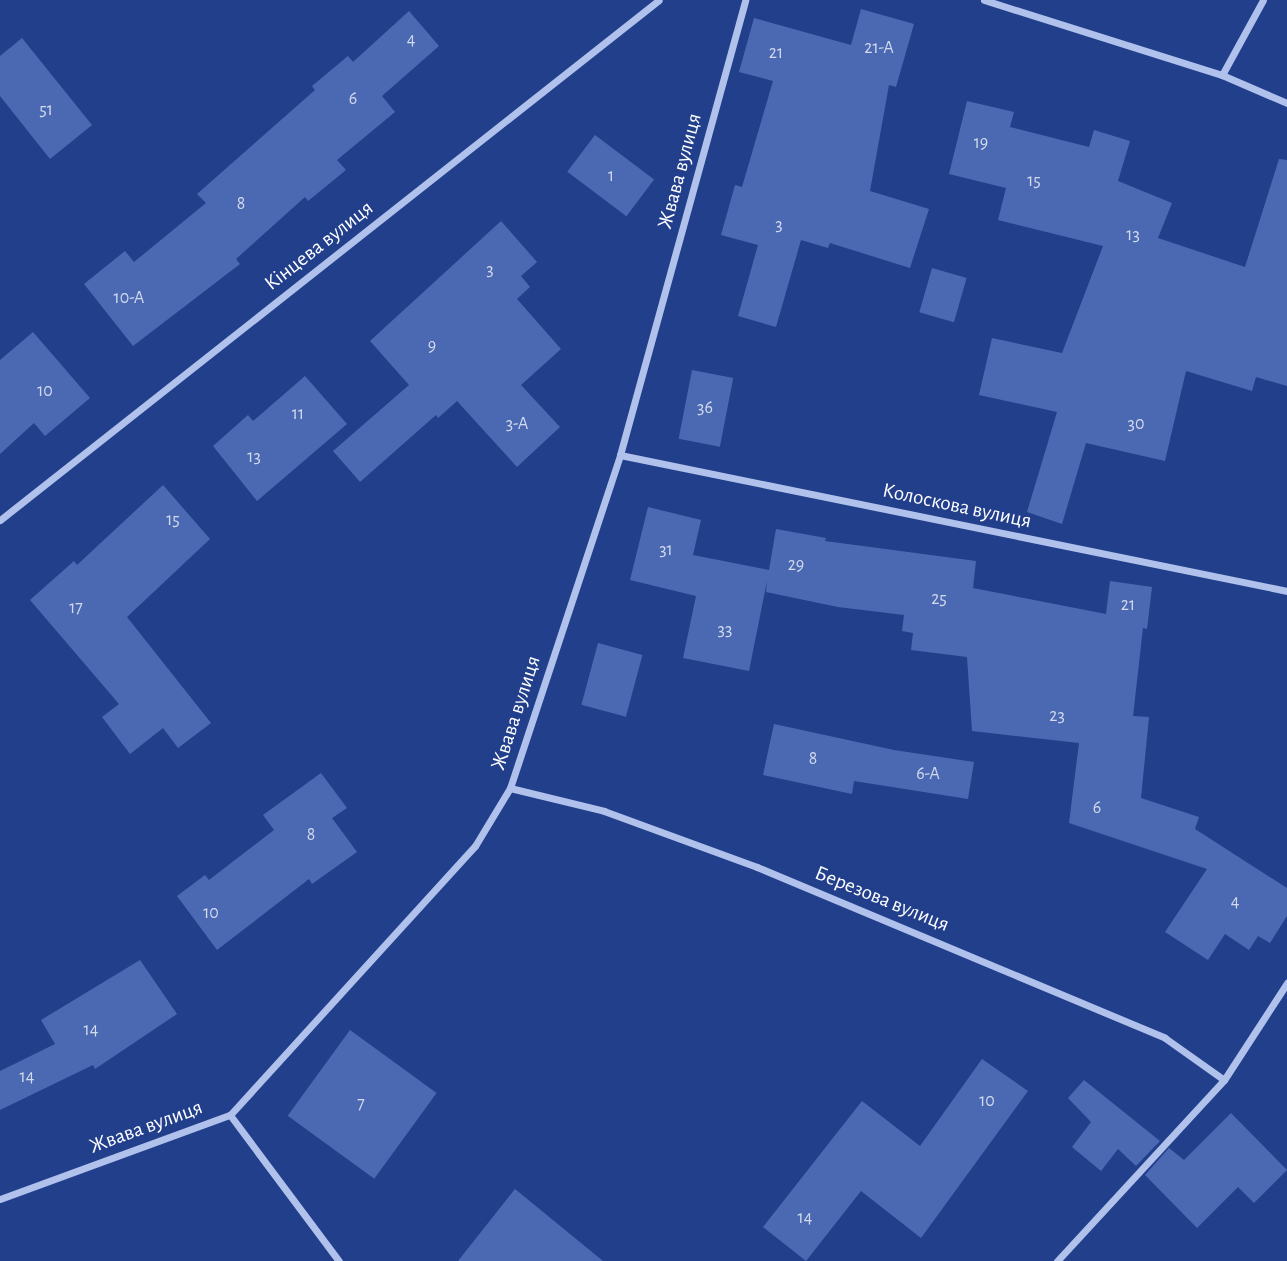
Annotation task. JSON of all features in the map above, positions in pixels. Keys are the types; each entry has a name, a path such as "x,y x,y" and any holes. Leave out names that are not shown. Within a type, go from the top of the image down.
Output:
{"street":[{"name":"Кінцева вулиця","path":"0,520 659,0"},
{"name":"Жвава вулиця","path":"0,1199 230,1115 475,846 510,788 620,455 745,0"},
{"path":"984,0 1222,75 1287,103"},
{"path":"1222,75 1263,0"},
{"name":"Колоскова вулиця","path":"620,455 1287,591"},
{"name":"Березова вулиця","path":"510,788 604,811 770,872 1165,1038 1224,1080"},
{"path":"1058,1261 1224,1080 1287,983"},
{"path":"230,1115 339,1261"}],"building":[{"path":"861,9 914,24 896,87 889,85 870,191 929,209 910,268 830,243 828,248 801,240 776,327 738,316 758,245 721,235 735,185 742,187 773,81 739,72 754,18 851,45"},
{"path":"409,11 439,46 382,96 395,112 337,160 346,170 308,201 305,197 236,259 240,264 133,346 84,284 125,251 134,262 206,203 197,194 315,90 312,86 348,56 353,62"},
{"path":"22,38 92,125 50,159 0,96 0,56"},
{"path":"967,101 1014,112 1010,127 1089,147 1094,130 1130,141 1118,181 1172,203 1158,238 1245,267 1279,159 1287,160 1287,386 1256,377 1252,391 1186,371 1165,461 1086,443 1062,524 1027,512 1057,412 979,395 992,338 1062,353 1103,246 998,220 1006,188 949,174"},
{"path":"595,135 654,180 626,216 567,172"},
{"path":"501,221 537,262 521,276 530,287 517,299 561,349 521,385 560,427 517,467 457,401 438,418 436,415 360,482 333,451 409,385 370,341"},
{"path":"932,268 967,278 954,322 919,312"},
{"path":"33,332 90,398 45,436 34,423 0,454 0,360"},
{"path":"692,370 733,378 720,447 679,439"},
{"path":"305,376 347,424 257,501 213,446 248,415 253,421"},
{"path":"163,485 210,539 127,617 211,723 178,748 163,728 130,754 102,717 119,704 30,600 74,561 77,565"},
{"path":"648,507 701,520 693,555 769,570 776,529 826,538 825,541 976,561 973,588 1106,614 1110,581 1152,587 1147,629 1143,628 1133,716 1149,717 1141,798 1199,817 1195,829 1287,888 1287,916 1270,943 1258,936 1249,950 1225,934 1208,960 1165,932 1207,869 1069,823 1079,743 972,731 967,657 911,650 913,633 902,631 904,615 838,607 766,592 767,581 749,671 683,658 696,596 630,580"},
{"path":"598,643 642,655 626,717 581,705"},
{"path":"774,724 894,750 974,762 968,799 854,781 852,794 763,775"},
{"path":"321,773 347,808 332,818 357,852 312,884 309,879 217,950 177,896 205,875 209,880 274,830 263,815"},
{"path":"140,960 177,1014 95,1069 93,1065 0,1110 0,1071 55,1044 41,1020"},
{"path":"350,1030 437,1093 374,1179 288,1116"},
{"path":"982,1059 1028,1091 921,1238 861,1191 806,1261 763,1227 862,1101 920,1146"},
{"path":"1084,1080 1160,1141 1136,1166 1118,1149 1101,1171 1072,1147 1091,1122 1068,1098"},
{"path":"1231,1113 1287,1170 1254,1203 1238,1187 1197,1228 1145,1175 1169,1148 1184,1160"},
{"path":"515,1189 603,1261 458,1261"}]}
